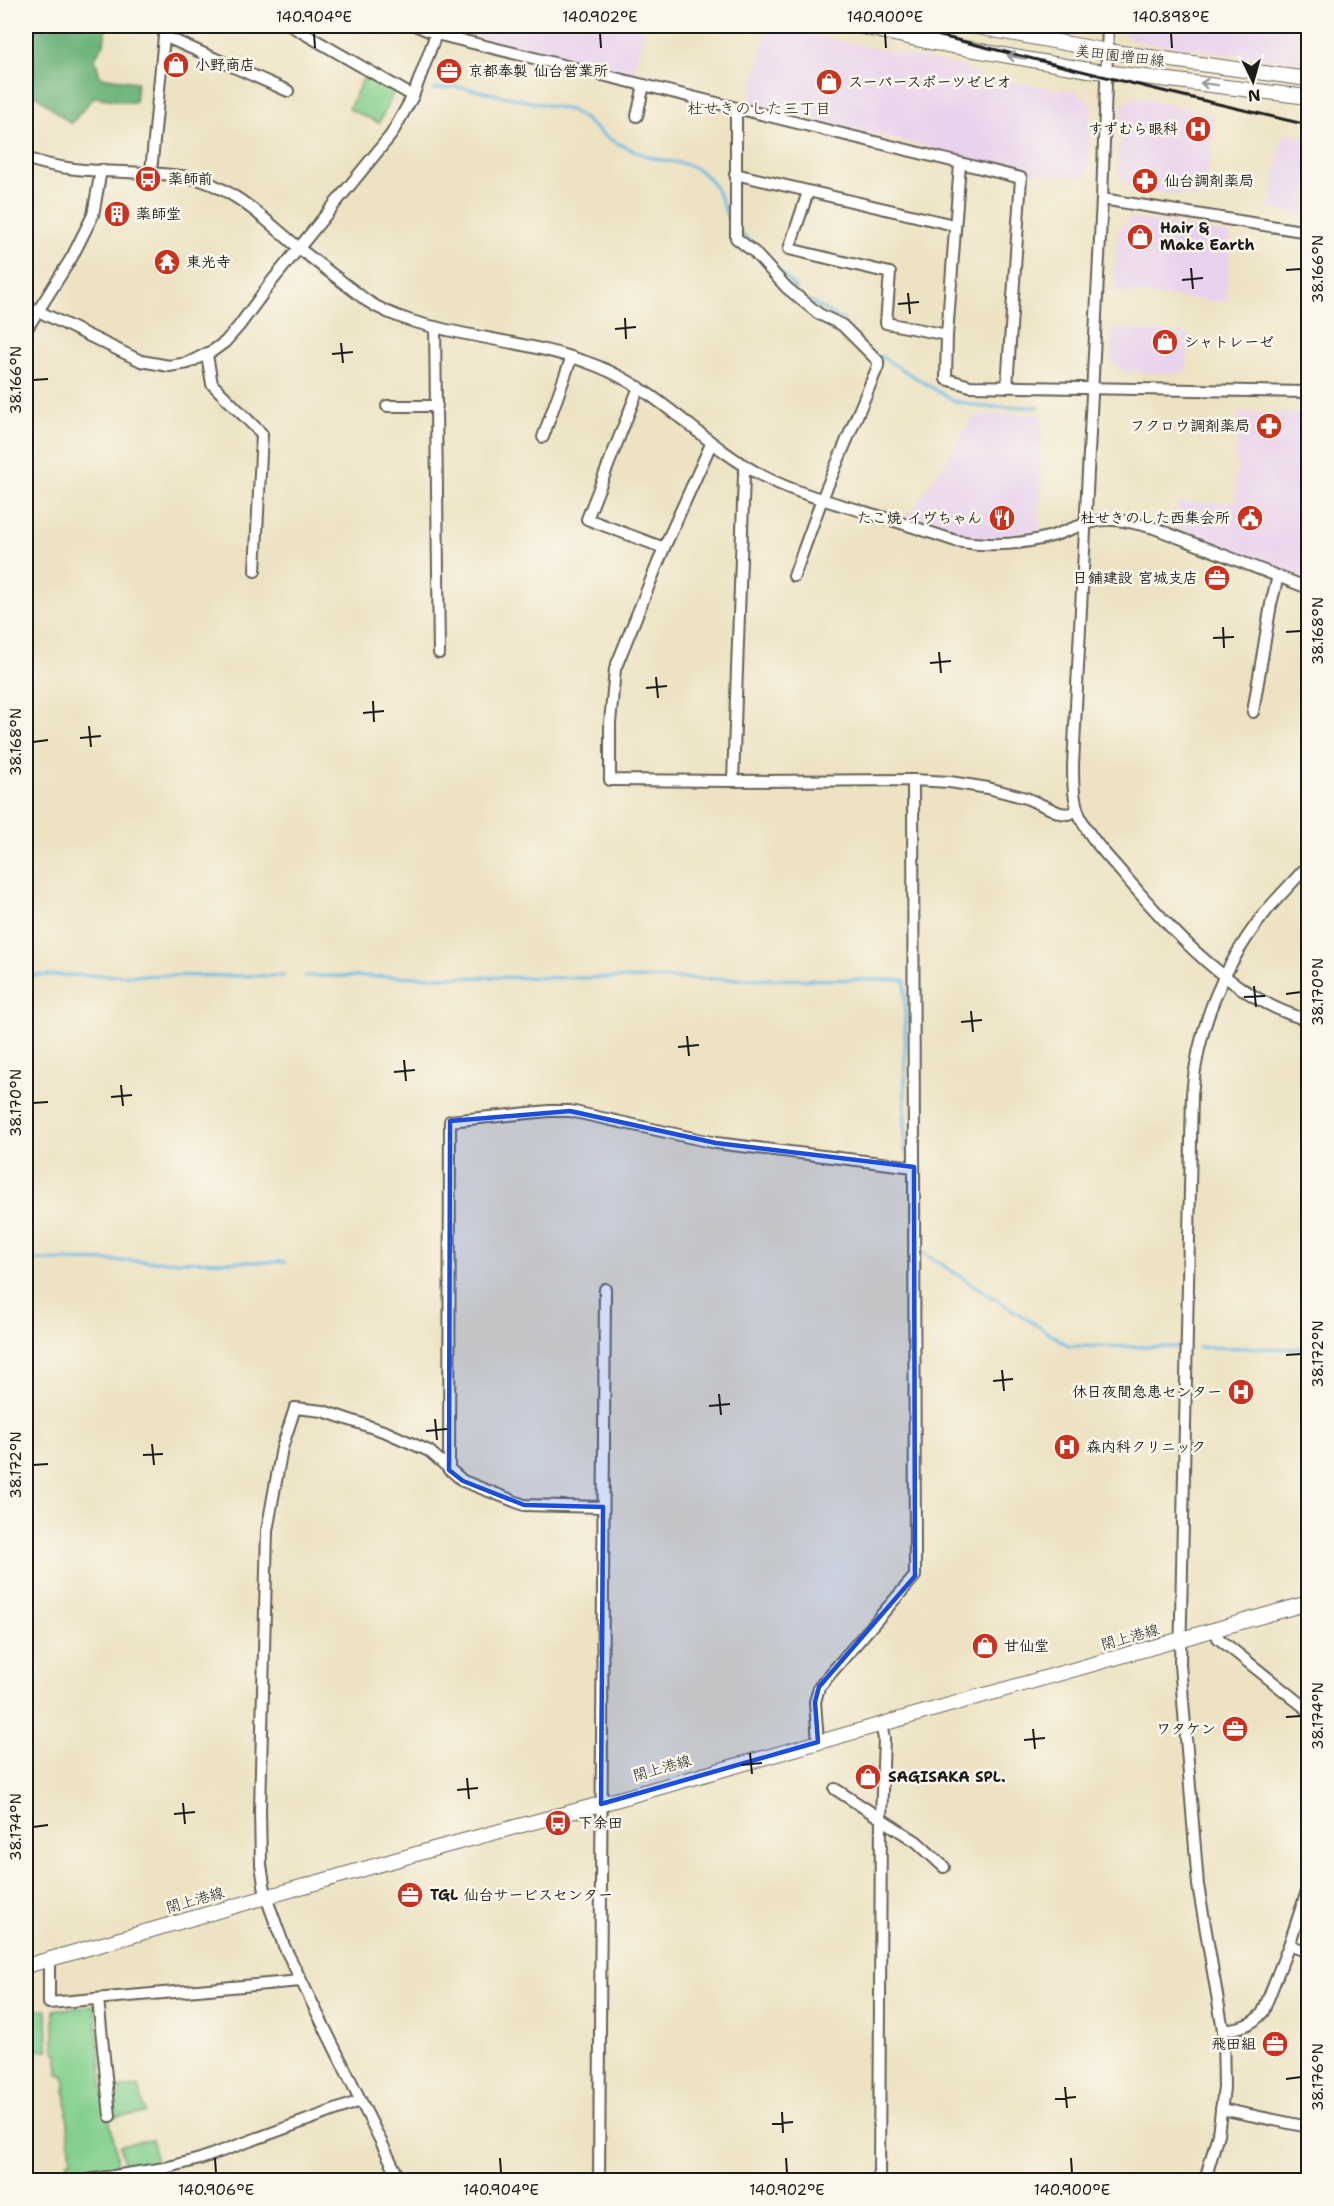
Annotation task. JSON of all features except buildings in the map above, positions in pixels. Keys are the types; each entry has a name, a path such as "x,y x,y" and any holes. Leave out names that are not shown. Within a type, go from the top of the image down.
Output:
{"main road":[{"name":"美田園増田線","path":"858,26 930,42 1107,72 1308,97"},
{"name":"美田園増田線","path":"972,26 1107,51 1308,79"},
{"name":"閖上港線","path":"26,1966 1308,1603"}],"street":[{"path":"291,26 413,96"},
{"path":"417,26 644,85 1021,178 1007,387"},
{"path":"1108,26 1102,199 1073,765 1077,810 1089,833 1147,901 1192,947 1225,976 1264,1002 1308,1020"},
{"path":"38,311 141,361 168,366 188,363 207,355 225,342 391,135 413,96 437,30"},
{"path":"151,172 165,31 288,91"},
{"path":"637,116 644,85"},
{"path":"736,108 736,238 754,252 787,288 810,308 842,325 878,361 878,366 822,499 794,576"},
{"path":"26,159 63,167 151,172 191,177 218,187 245,204 379,309 435,327 602,368 639,387 671,409 711,444 746,466 772,480 822,499 956,541 978,545 1026,543 1085,523 1110,520 1154,528 1308,588"},
{"path":"960,164 954,225 946,379 970,386 1308,392"},
{"path":"26,330 72,256 93,215 101,170"},
{"path":"735,174 954,225"},
{"path":"808,192 789,249 890,273 886,323 947,335"},
{"path":"1102,199 1308,232"},
{"path":"435,327 439,653"},
{"path":"207,355 212,384 262,435 255,571"},
{"path":"543,437 572,359"},
{"path":"639,387 587,519 664,548"},
{"path":"387,406 437,406"},
{"path":"711,444 664,548 615,669 610,723 610,780 950,782 988,788 1026,798 1060,813 1069,814 1077,810"},
{"path":"733,781 746,466"},
{"path":"1253,712 1271,604 1278,576"},
{"path":"818,1742 815,1702 819,1687 915,1576 912,780"},
{"path":"1205,2181 1218,2134 1224,2088 1223,2030 1198,1885 1180,1664 1192,1094 1197,1055 1205,1021 1236,953 1268,909 1308,865"},
{"path":"449,1470 450,1121 570,1111 716,1143 914,1167"},
{"path":"599,2181 605,1289"},
{"path":"400,2181 284,1946 266,1897 261,1865 260,1810 267,1531 282,1448 294,1408 323,1411 386,1432 429,1451 463,1481 524,1504 603,1507"},
{"path":"1216,1628 1218,1638 1308,1710"},
{"path":"879,2181 881,1818 884,1739 881,1724"},
{"path":"835,1789 917,1842 944,1867"},
{"path":"1223,2030 1244,2026 1258,2018 1267,2006 1308,1888"},
{"path":"1289,1945 1308,1952"},
{"path":"49,1959 49,2003 301,1981"},
{"path":"98,1999 110,2116"},
{"path":"88,2181 165,2168 191,2161 360,2101"},
{"path":"1221,2109 1308,2127"}],"highlighted area":[{"path":"570,1111 716,1143 914,1167 915,1576 819,1687 815,1702 818,1742 601,1804 603,1507 524,1505 463,1481 449,1470 450,1121"}],"shaded area":[{"path":"456,26 645,26 633,76 458,32"},
{"path":"767,26 964,67 982,78 1078,92 1091,105 1088,177 1022,173 892,138 749,105"},
{"path":"1122,26 1308,26 1308,64 1132,41 1123,32"},
{"path":"1134,96 1216,116 1203,198 1130,188 1118,175 1121,107"},
{"path":"1283,133 1308,138 1308,216 1270,209"},
{"path":"1131,218 1231,234 1226,302 1114,291 1118,231"},
{"path":"1112,328 1190,334 1186,373 1125,372 1111,359"},
{"path":"1237,413 1308,414 1308,582 1178,529 1178,503 1236,502"},
{"path":"1041,414 1040,529 998,539 980,539 959,536 906,520 974,415"}],"green space":[{"path":"26,26 106,26 104,44 95,57 100,77 137,82 135,103 94,97 71,124 26,87"},
{"path":"364,77 394,91 379,123 349,109"},
{"path":"95,2005 103,2091 117,2154 118,2171 66,2176 67,2162 71,2161 64,2075 58,2075 58,2053 54,2052 54,2010"},
{"path":"47,2009 48,2050 26,2051 26,2010"},
{"path":"139,2086 145,2113 114,2117 110,2090"},
{"path":"152,2139 156,2165 125,2167 120,2145"}],"waterway":[{"path":"434,89 457,87 470,89 570,110 606,137 640,154 688,165 702,172 716,188 730,221"},
{"path":"741,234 759,248 796,289"},
{"path":"810,301 843,321"},
{"path":"880,356 954,401 983,407 1039,407"},
{"path":"26,975 283,976"},
{"path":"305,976 905,980 905,1153"},
{"path":"921,1161 919,1250 1069,1346 1180,1347"},
{"path":"26,1260 285,1262"},
{"path":"1198,1347 1308,1349"}],"railway":[{"path":"900,26 1308,125"}],"place":[{"name":"小野商店","path":"176,65"},
{"name":"京都奉製 仙台営業所","path":"449,71"},
{"name":"スーパースポーツゼビオ","path":"829,82"},
{"name":"すずむら眼科","path":"1198,129"},
{"name":"薬師前","path":"148,179"},
{"name":"仙台調剤薬局","path":"1145,181"},
{"name":"薬師堂","path":"117,214"},
{"name":"Hair & Make Earth","path":"1140,237"},
{"name":"東光寺","path":"167,262"},
{"name":"シャトレーゼ","path":"1165,342"},
{"name":"フクロウ調剤薬局","path":"1269,426"},
{"name":"たこ焼 イヴちゃん","path":"1002,518"},
{"name":"杜せきのした西集会所","path":"1250,518"},
{"name":"日鋪建設 宮城支店","path":"1217,578"},
{"name":"休日夜間急患センター","path":"1241,1392"},
{"name":"森内科クリニック","path":"1067,1447"},
{"name":"甘仙堂","path":"985,1646"},
{"name":"ワタケン","path":"1235,1729"},
{"name":"SAGISAKA SPL.","path":"868,1777"},
{"name":"下余田","path":"558,1823"},
{"name":"TGL 仙台サービスセンター","path":"410,1895"},
{"name":"飛田組","path":"1275,2044"}],"district":[{"name":"杜せきのした三丁目","path":"759,108"}]}
